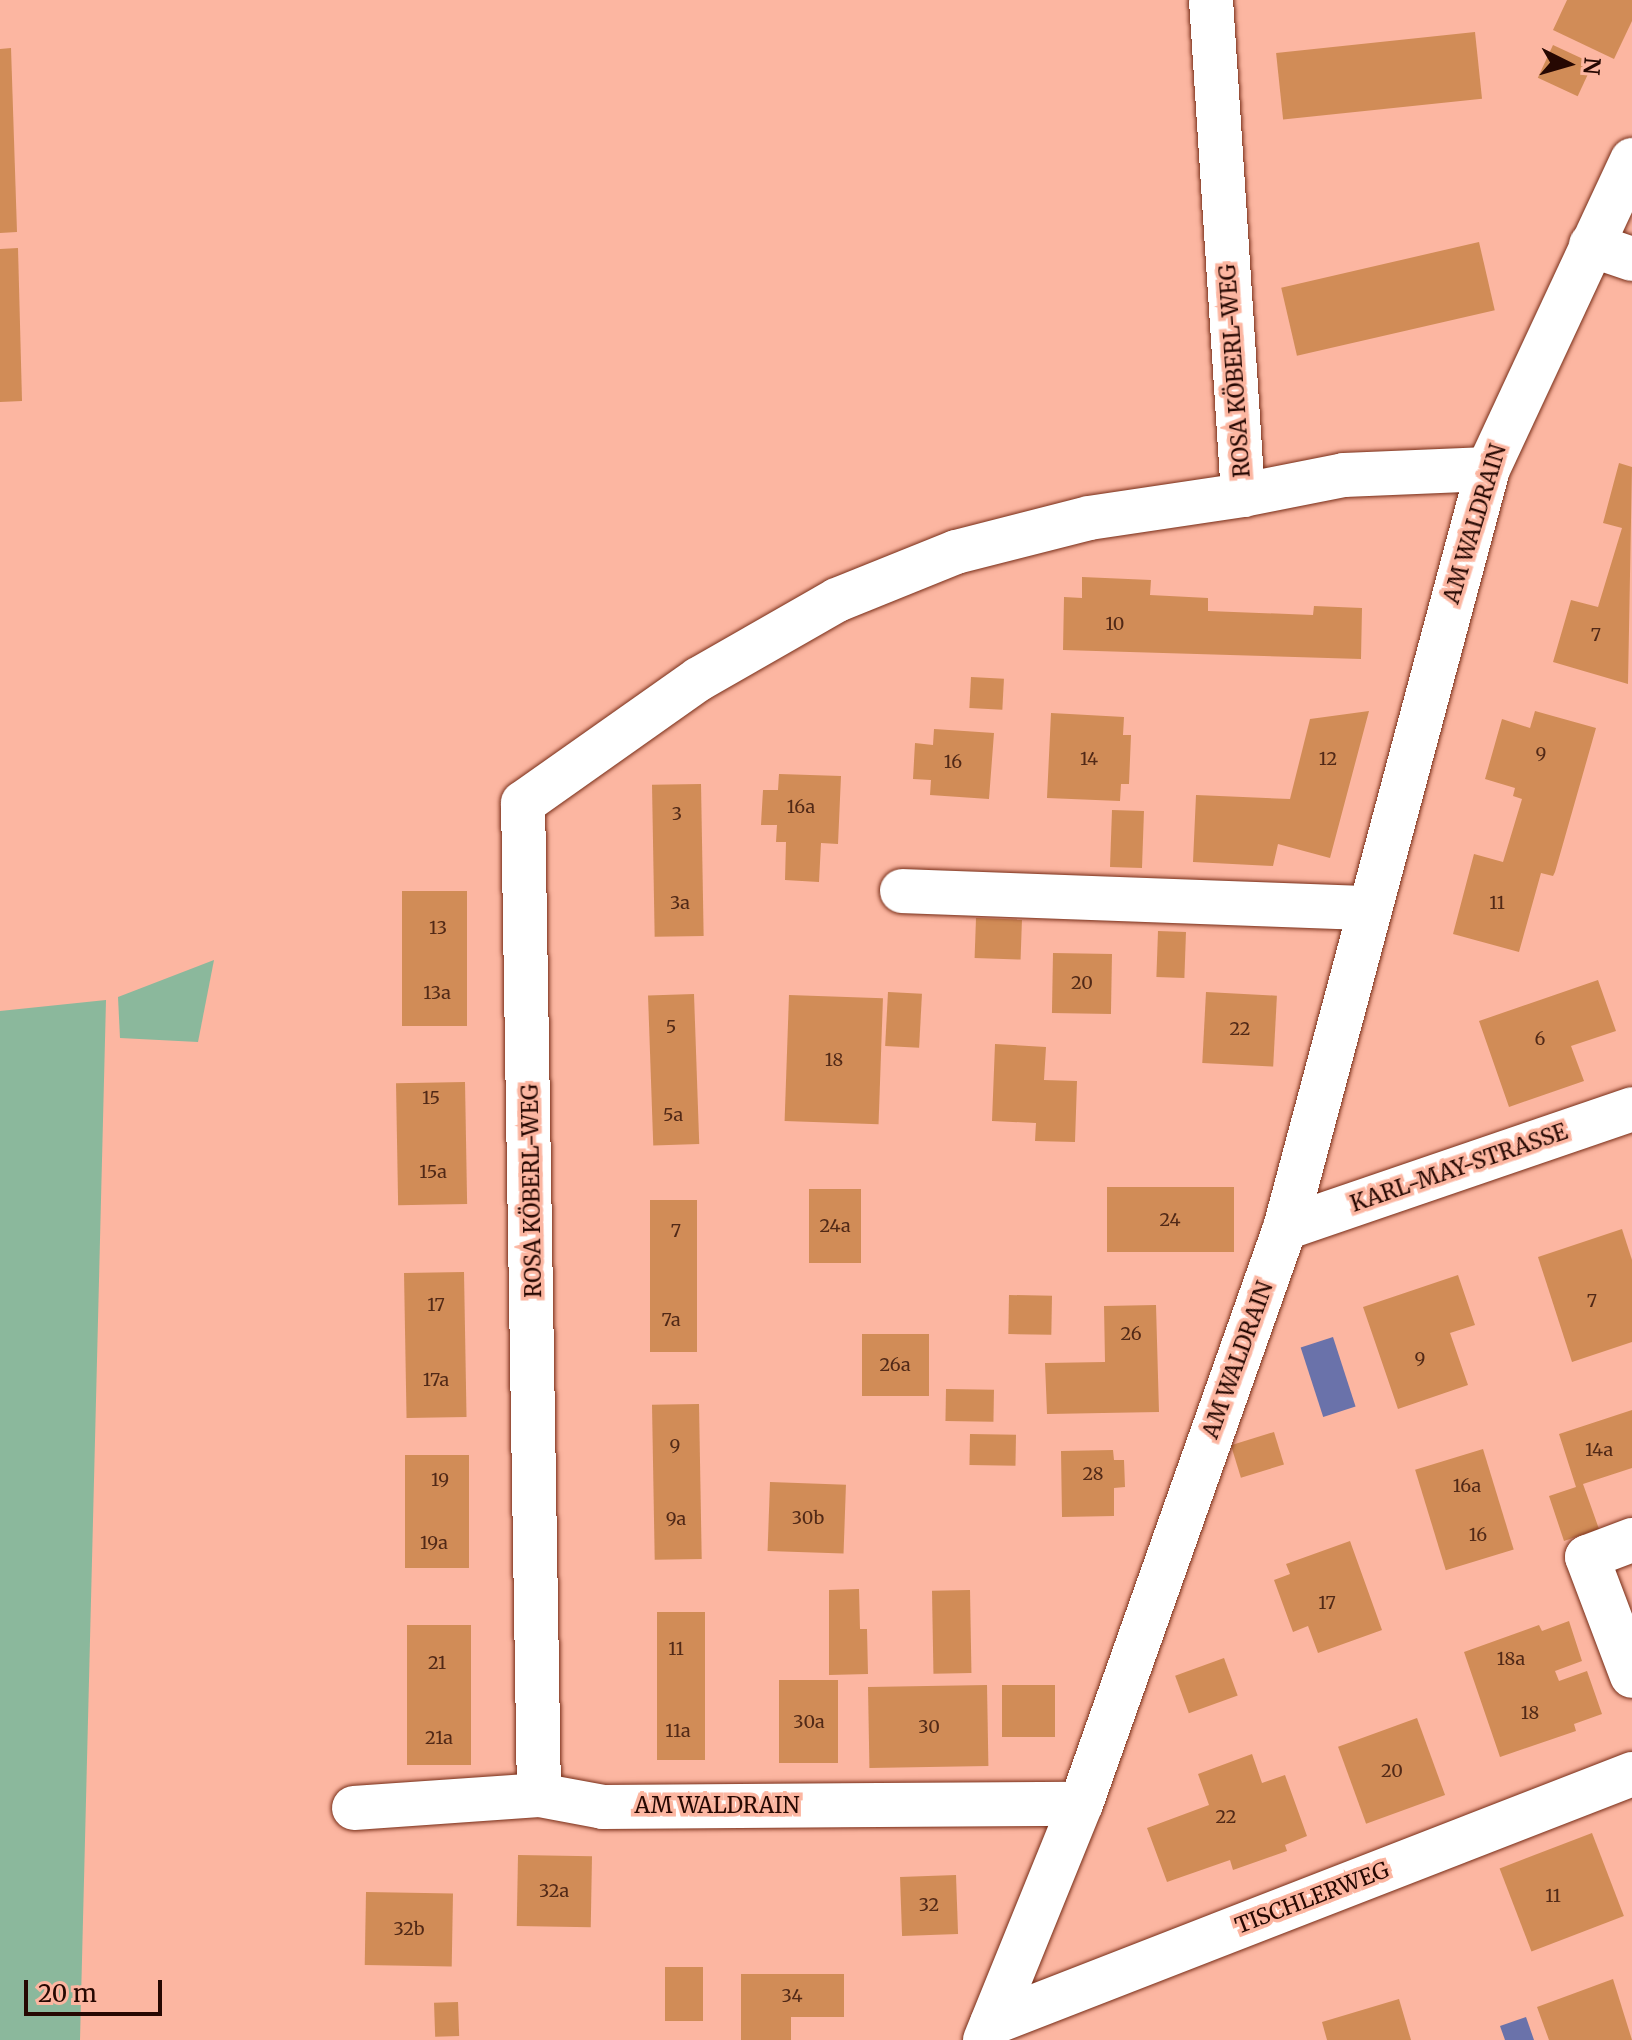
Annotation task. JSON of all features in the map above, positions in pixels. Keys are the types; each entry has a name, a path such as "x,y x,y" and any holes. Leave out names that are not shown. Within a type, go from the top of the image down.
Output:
{"street":[{"name":"ROSA KÖBERL-WEG","path":"1211,0 1243,495"},
{"name":"AM WALDRAIN","path":"989,2031 1081,1804 1285,1228 1488,469 1632,160"},
{"path":"1591,245 1632,259"},
{"name":"ROSA KÖBERL-WEG","path":"539,1795 523,803 699,679 837,600 956,552 1089,518 1243,495 1344,475 1488,469"},
{"path":"902,891 1370,908"},
{"name":"KARL-MAY-STRASSE","path":"1285,1228 1632,1109"},
{"path":"1632,1540 1587,1557 1632,1676"},
{"name":"TISCHLERWEG","path":"989,2031 1632,1774"},
{"name":"AM WALDRAIN","path":"354,1808 539,1795 603,1807 1081,1804"}],"green space":[{"path":"214,960 198,1042 120,1038 118,997"},
{"path":"106,1000 80,2040 0,2040 0,1011"}],"water":[{"path":"1333,1337 1356,1406 1323,1417 1301,1348"},
{"path":"1526,2017 1534,2040 1505,2040 1500,2026"}],"building":[{"path":"1567,0 1632,0 1632,21 1614,59 1553,30"},
{"path":"1475,32 1482,99 1283,120 1276,53"},
{"path":"1553,45 1593,64 1578,96 1538,78"},
{"path":"11,48 17,232 0,233 0,49"},
{"path":"1479,242 1495,310 1297,356 1281,288"},
{"path":"18,248 22,401 0,402 0,249"},
{"path":"1619,463 1632,467 1628,684 1553,662 1571,600 1598,607 1622,528 1603,523"},
{"path":"1082,577 1151,580 1150,595 1208,598 1208,611 1313,615 1314,606 1362,608 1361,659 1063,650 1064,597 1082,598"},
{"path":"971,677 1004,679 1002,710 969,708"},
{"path":"1369,711 1330,858 1278,844 1273,866 1193,862 1196,795 1290,799 1310,719"},
{"path":"1535,711 1596,728 1555,872 1553,876 1541,873 1519,952 1453,934 1474,854 1503,862 1522,799 1513,796 1515,788 1485,779 1502,719 1530,728"},
{"path":"1051,713 1124,717 1123,735 1131,735 1129,784 1121,784 1120,801 1047,798"},
{"path":"934,729 994,733 989,799 930,795 931,780 913,779 915,743 933,745"},
{"path":"779,774 841,776 838,844 821,843 819,882 785,880 786,842 776,842 777,825 761,825 763,790 778,790"},
{"path":"701,784 704,936 655,937 652,785"},
{"path":"1112,810 1144,811 1142,868 1110,867"},
{"path":"402,891 467,891 467,1026 402,1026"},
{"path":"976,918 1022,920 1021,960 975,958"},
{"path":"1158,931 1186,932 1184,978 1156,977"},
{"path":"1053,953 1112,954 1111,1014 1052,1013"},
{"path":"1598,980 1616,1031 1571,1046 1584,1081 1509,1107 1479,1021"},
{"path":"888,992 922,994 919,1048 885,1046"},
{"path":"1206,992 1277,996 1273,1067 1202,1063"},
{"path":"694,994 699,1144 653,1146 648,996"},
{"path":"789,995 883,998 879,1124 785,1121"},
{"path":"995,1044 1046,1047 1044,1080 1077,1081 1075,1142 1035,1141 1036,1123 992,1121"},
{"path":"465,1082 467,1204 398,1205 396,1083"},
{"path":"1107,1187 1234,1187 1234,1252 1107,1252"},
{"path":"809,1189 861,1189 861,1263 809,1263"},
{"path":"650,1200 697,1200 697,1352 650,1352"},
{"path":"1622,1229 1632,1260 1632,1342 1572,1362 1538,1257"},
{"path":"464,1272 467,1417 407,1418 404,1273"},
{"path":"1458,1275 1475,1325 1450,1333 1468,1385 1398,1409 1363,1307"},
{"path":"1009,1295 1052,1296 1051,1335 1008,1334"},
{"path":"1156,1305 1159,1412 1047,1414 1045,1363 1105,1362 1104,1306"},
{"path":"862,1334 929,1334 929,1396 862,1396"},
{"path":"946,1389 994,1390 993,1422 945,1421"},
{"path":"699,1404 702,1559 655,1560 652,1405"},
{"path":"1632,1410 1632,1468 1583,1484 1599,1529 1564,1541 1549,1496 1576,1487 1559,1434"},
{"path":"1274,1432 1284,1465 1241,1478 1231,1445"},
{"path":"970,1434 1016,1435 1015,1466 969,1465"},
{"path":"1483,1449 1514,1549 1446,1570 1415,1470"},
{"path":"1113,1450 1114,1460 1124,1460 1125,1487 1114,1488 1114,1516 1062,1517 1061,1451"},
{"path":"405,1455 469,1455 469,1568 405,1568"},
{"path":"770,1482 846,1485 844,1554 768,1551"},
{"path":"1350,1541 1382,1630 1318,1653 1308,1626 1293,1632 1274,1580 1290,1574 1286,1564"},
{"path":"859,1589 860,1629 867,1629 868,1674 829,1675 829,1590"},
{"path":"970,1590 971,1673 933,1674 932,1591"},
{"path":"657,1612 705,1612 705,1760 657,1760"},
{"path":"1569,1621 1582,1661 1555,1671 1559,1681 1587,1671 1602,1714 1574,1724 1576,1731 1500,1757 1464,1652 1539,1625 1542,1631"},
{"path":"407,1625 471,1625 471,1765 407,1765"},
{"path":"1224,1658 1238,1696 1189,1713 1175,1676"},
{"path":"779,1680 838,1680 838,1763 779,1763"},
{"path":"987,1685 988,1766 869,1768 868,1687"},
{"path":"1002,1685 1055,1685 1055,1737 1002,1737"},
{"path":"1417,1718 1445,1795 1366,1824 1338,1747"},
{"path":"1252,1754 1262,1783 1285,1775 1307,1836 1285,1845 1287,1851 1233,1870 1230,1860 1167,1882 1147,1828 1209,1805 1198,1774"},
{"path":"1592,1833 1624,1916 1531,1952 1500,1868"},
{"path":"518,1855 592,1856 591,1927 517,1926"},
{"path":"956,1875 958,1934 902,1936 900,1877"},
{"path":"366,1892 453,1894 452,1967 365,1965"},
{"path":"665,1967 703,1967 703,2021 665,2021"},
{"path":"741,1974 844,1974 844,2017 791,2017 791,2040 741,2040"},
{"path":"1613,1979 1632,2040 1549,2040 1537,2007"},
{"path":"1399,1999 1411,2040 1327,2040 1322,2022"},
{"path":"458,2002 459,2036 435,2037 434,2003"}]}
